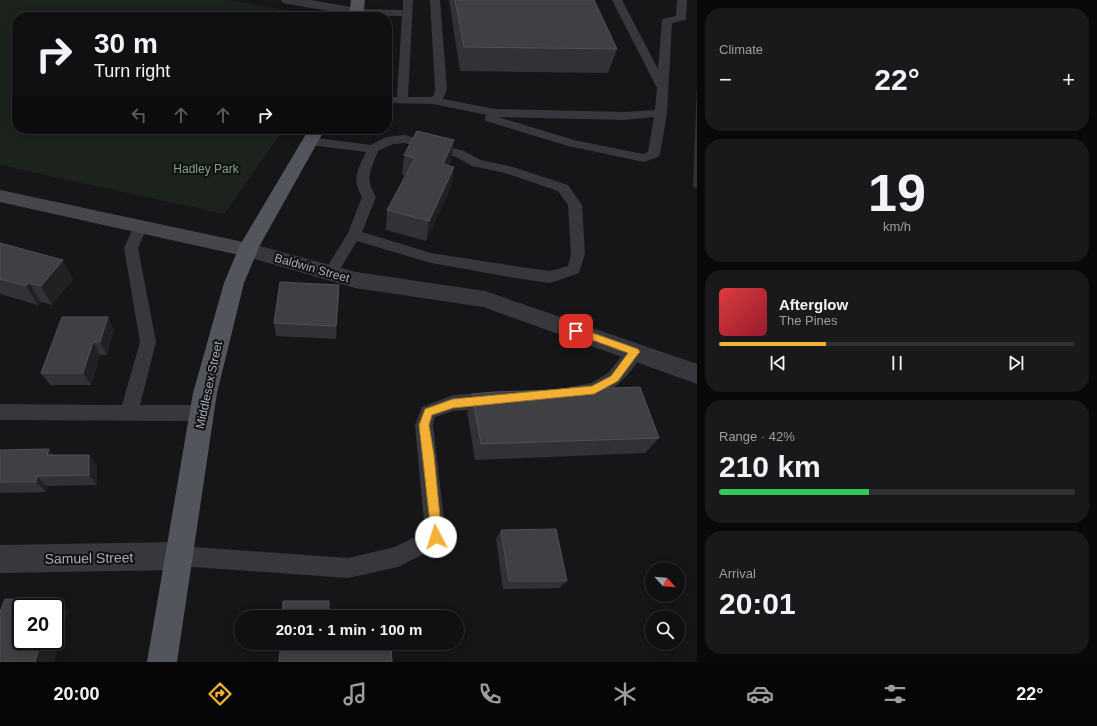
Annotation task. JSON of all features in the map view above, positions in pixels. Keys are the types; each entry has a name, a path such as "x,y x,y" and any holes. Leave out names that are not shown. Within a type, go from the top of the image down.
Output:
{"main road":[{"name":"Middlesex Street","path":"162,662 205,393 234,283 248,250 314,135"}],"street":[{"path":"288,0 357,10"},
{"name":"Baldwin Street","path":"0,196 248,250 331,272 355,280 485,299 697,374"},
{"name":"Samuel Street","path":"0,560 179,556"}],"lane":[{"path":"402,101 408,0"},
{"path":"433,101 439,97 441,89 435,0"},
{"path":"617,0 662,87"},
{"path":"433,101 572,143 644,158 654,154 661,113 667,21 681,18 678,1"},
{"path":"357,10 390,12"},
{"path":"392,12 407,13"},
{"path":"392,100 433,101 495,113 625,116 661,113"},
{"path":"314,135 373,148 390,140 404,139 460,154 477,163 508,170 563,188 574,205 578,254 574,269 550,277 431,258 354,235"},
{"path":"331,272 354,235 369,197 362,188 361,180 373,148"},
{"path":"129,412 148,342 131,248 140,227"},
{"path":"558,393 594,390 614,378 628,349"},
{"path":"179,556 348,568 398,557 436,537 424,425 428,412 453,403 506,398"},
{"path":"0,412 202,413"}],"green space":[{"name":"Hadley Park","path":"0,0 229,0 294,12 12,12 12,134 280,134 224,214 0,165"}],"building":[{"path":"455,0 594,0 617,49 464,47"},
{"path":"417,131 454,140 443,164 454,167 429,221 387,210 415,158 404,155"},
{"path":"0,243 63,260 41,286 29,283 26,286 0,279"},
{"path":"280,282 339,285 336,326 274,323"},
{"path":"62,317 108,317 100,342 93,342 83,373 41,373"},
{"path":"640,387 659,438 481,444 472,394"},
{"path":"49,449 47,455 89,455 89,475 37,476 36,482 0,482 0,450"},
{"path":"556,529 567,581 509,581 501,530"},
{"path":"5,599 12,599 12,650 38,650 35,662 0,662 0,612"},
{"path":"283,601 329,601 328,610 282,610"},
{"path":"280,650 391,650 392,662 279,662"}],"route":[{"path":"436,537 424,425 428,412 453,403 594,390 614,378 635,352 576,331"}]}
